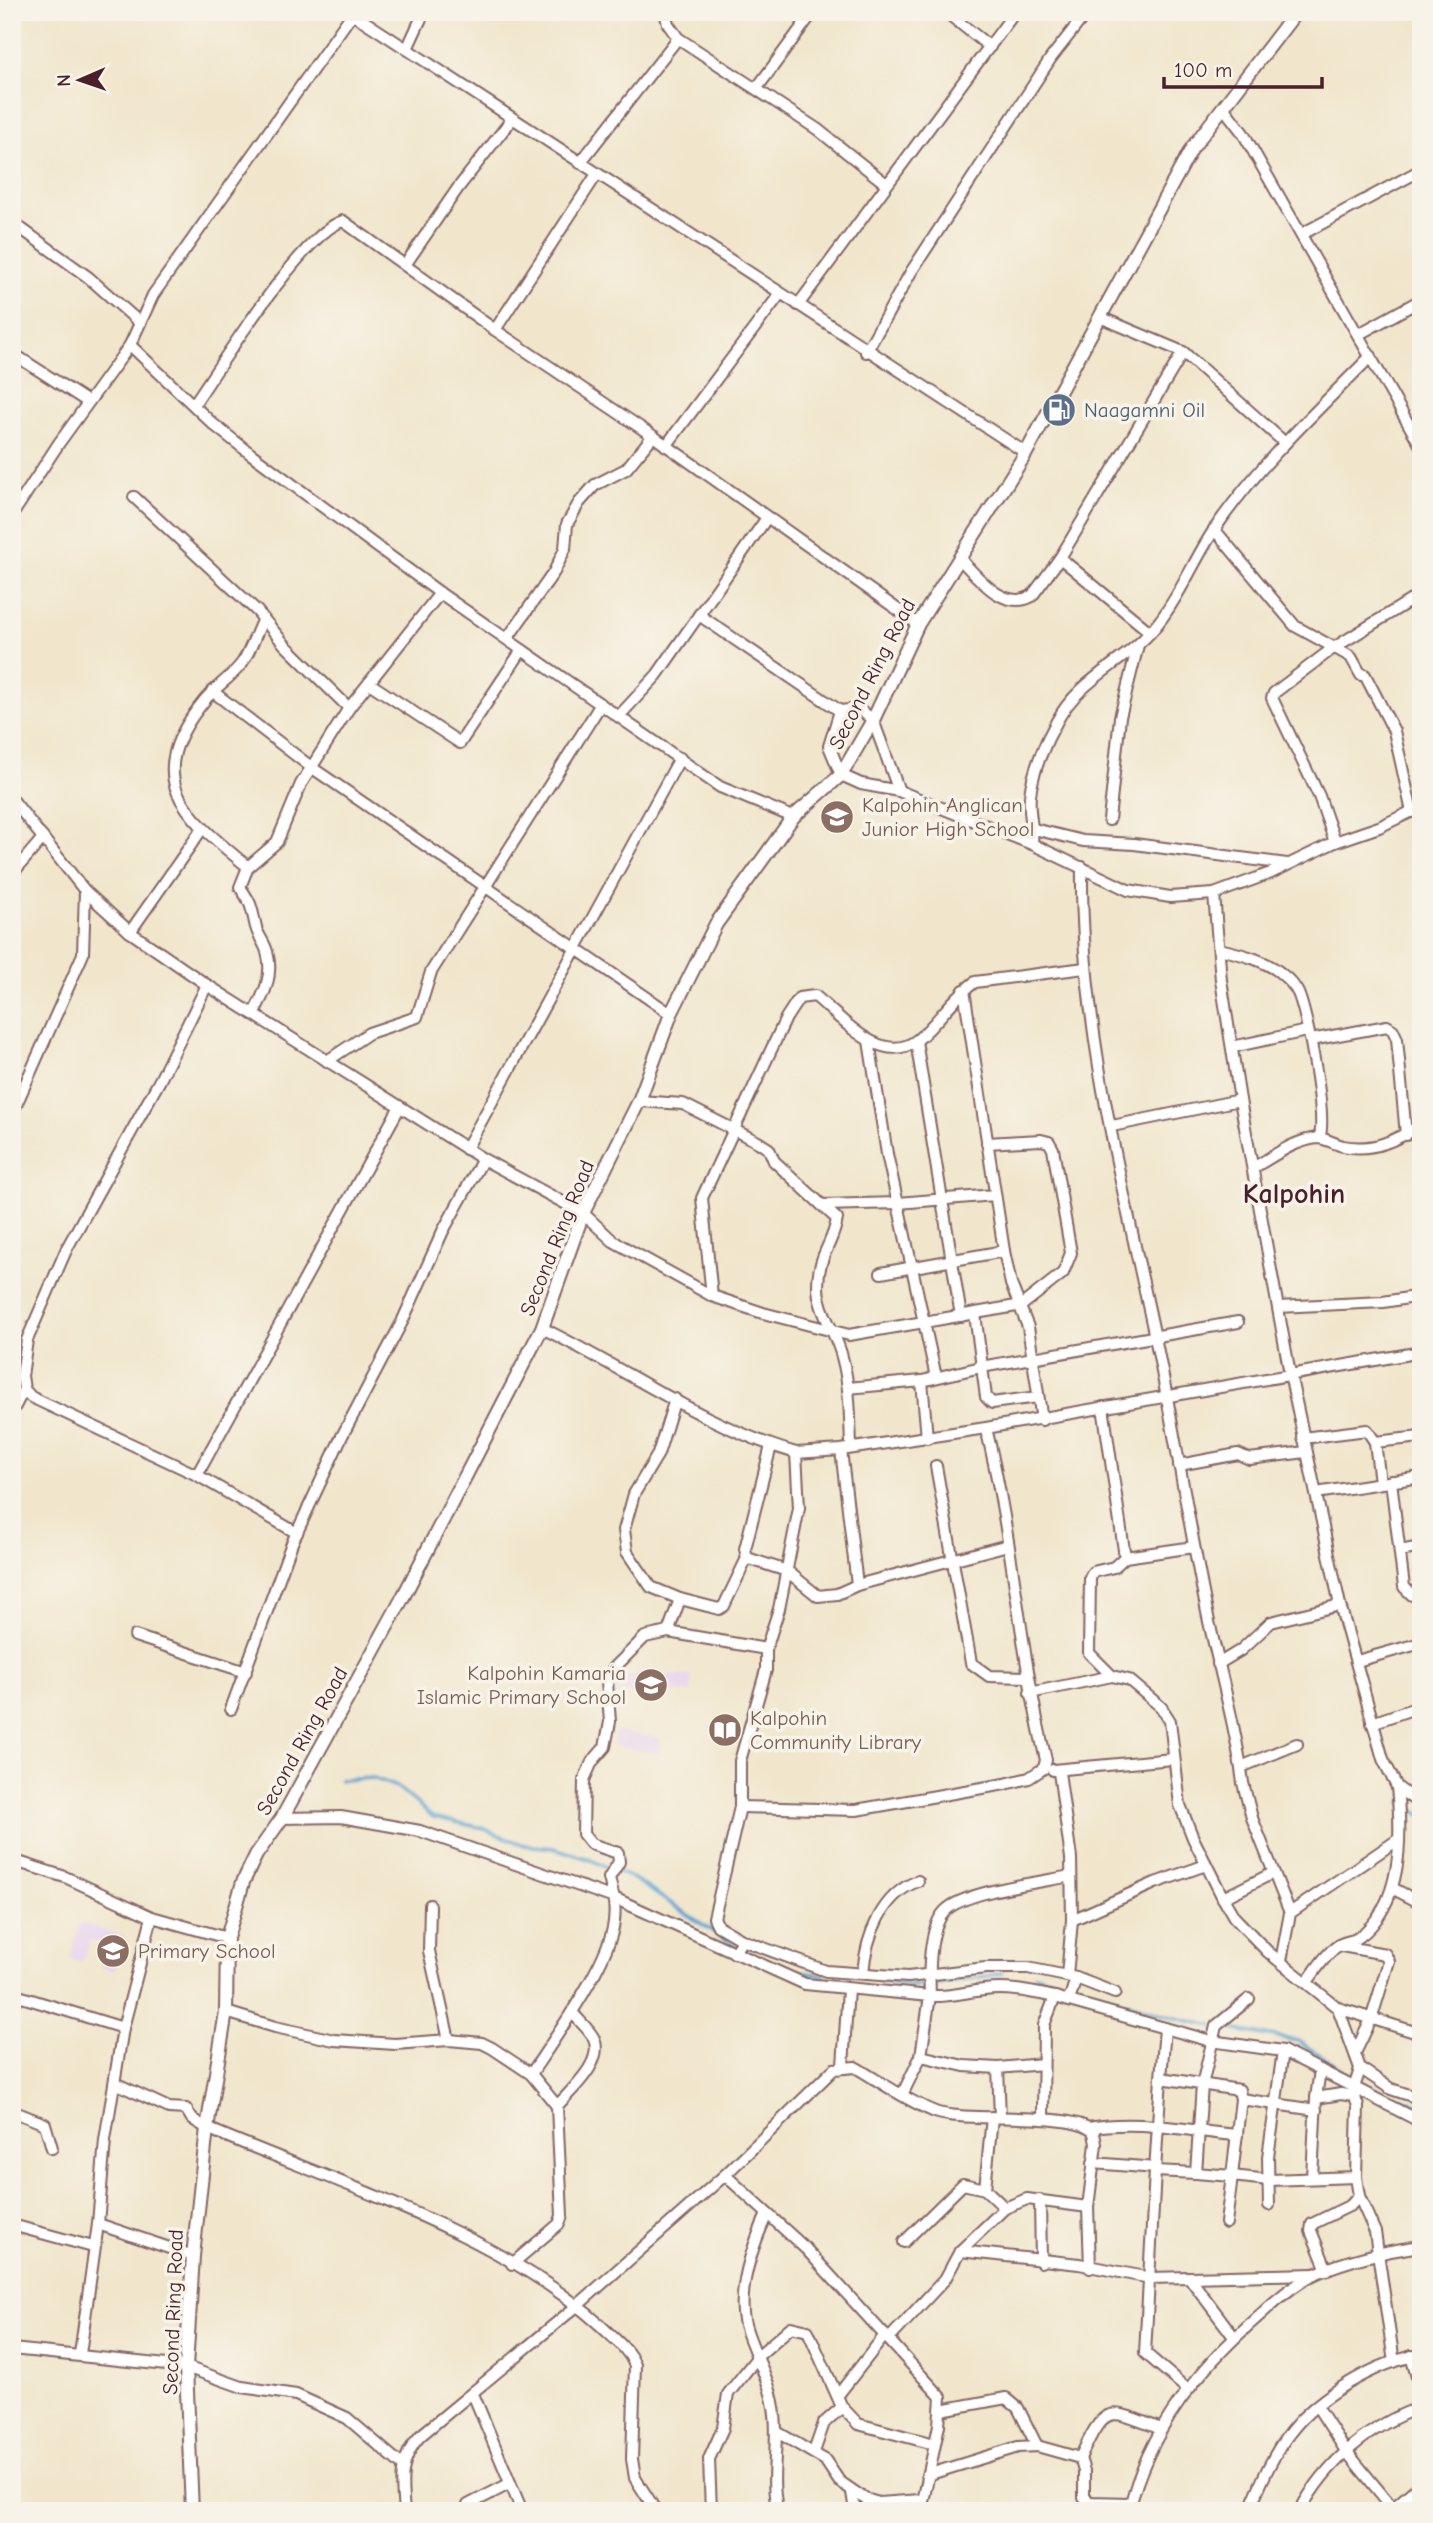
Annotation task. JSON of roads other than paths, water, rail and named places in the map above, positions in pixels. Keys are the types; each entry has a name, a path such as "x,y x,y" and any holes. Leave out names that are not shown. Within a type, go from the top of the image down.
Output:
{"street":[{"path":"407,49 424,12"},
{"path":"665,12 668,24 678,38 817,129 885,183"},
{"path":"757,88 813,12"},
{"path":"946,12 990,47"},
{"path":"798,304 885,183 1015,12"},
{"path":"866,352 911,272 1051,58 1087,12"},
{"name":"Second Ring Road","path":"192,2511 186,2367 193,2256 207,2129 226,2012 227,1938 243,1882 256,1855 282,1818 402,1599 542,1328 583,1213 639,1101 671,1014 716,924 793,817 841,775 873,720 918,624 1026,453 1102,318 1192,148 1296,12"},
{"path":"12,515 130,345 139,322 189,242 351,13 798,304 866,352 1026,453"},
{"path":"580,163 678,38"},
{"path":"1223,107 1243,133 1302,234 1418,433 1421,446"},
{"path":"405,265 458,188 512,119"},
{"path":"1302,234 1421,170"},
{"path":"495,330 597,174"},
{"path":"12,222 88,277 139,322"},
{"path":"194,404 267,298 311,244 337,222 351,223 495,330 653,436 766,519 918,624"},
{"path":"666,446 780,294"},
{"path":"1359,334 1421,300"},
{"path":"1102,318 1183,352 1285,443"},
{"path":"130,345 251,454 440,593 600,704 620,715 720,787 793,817"},
{"path":"959,558 987,587 1013,600 1032,596 1060,558 1183,352"},
{"path":"12,353 88,402"},
{"path":"1032,844 1032,783 1056,723 1077,692 1138,645 1150,632 1173,602 1214,529 1285,443 1371,356"},
{"path":"507,639 554,572 565,550 567,524 579,503 595,485 625,468 653,436"},
{"path":"134,497 263,619 349,708"},
{"path":"620,715 657,675 766,519"},
{"path":"840,711 829,746 841,775 861,785 899,791 1032,844 1128,890 1170,897 1214,894 1416,809 1394,731 1365,675 1361,675 1350,657 1295,626 1214,529"},
{"path":"1060,558 1150,632"},
{"path":"253,1014 267,990 269,973 268,953 256,927 254,908 240,887 248,867 276,842 311,767 349,708 440,593"},
{"path":"1335,842 1319,796 1272,698 1274,693 1332,649 1421,594"},
{"path":"699,615 840,711 859,709 873,720 899,791"},
{"path":"248,867 202,829 176,795 173,758 177,741 212,691 242,663 263,619"},
{"path":"1109,820 1120,717 1138,645"},
{"path":"369,683 460,743 522,650"},
{"path":"212,691 311,767 671,1014"},
{"path":"327,1062 369,1033 417,1017 430,972 600,704"},
{"path":"466,1149 680,758"},
{"path":"12,799 85,891 130,932 207,985 399,1108 482,1159 583,1213 613,1241 712,1296 835,1333 865,1334 1022,1305 1063,1273 1071,1253 1053,1149 1049,1142 1041,1140 987,1143"},
{"path":"130,932 202,829"},
{"path":"1034,829 1083,841 1135,844 1287,864"},
{"path":"12,874 43,838"},
{"path":"1082,867 1085,968 1130,1234 1167,1396 1194,1547 1252,1818 1290,1913 1281,1961"},
{"path":"12,1114 83,954 85,891"},
{"path":"1214,894 1240,1100 1303,1438 1340,1605 1383,1759 1397,1787 1399,1839 1392,1888 1367,1928 1357,1939 1338,1945 1307,1982"},
{"path":"1219,948 1248,956 1283,974 1297,992 1309,1036 1320,1101 1322,1129 1319,1138"},
{"path":"712,1296 702,1198 732,1128 799,998 815,996 869,1041 889,1048 899,1048 916,1041 964,990 975,982 1085,968"},
{"path":"207,985 160,1080 67,1248 27,1340 22,1376 24,1389 31,1397 197,1475 297,1533"},
{"path":"964,990 1004,1251 1011,1284 1022,1305 1042,1420"},
{"path":"1232,1047 1387,1026 1394,1030 1397,1039 1406,1135"},
{"path":"869,1041 898,1203 936,1377"},
{"path":"916,1041 961,1316"},
{"path":"1112,1126 1240,1100"},
{"path":"639,1101 683,1104 769,1149 774,1161 837,1219 836,1229 820,1259 817,1288 822,1311 835,1333 848,1388 846,1449 857,1585"},
{"path":"197,1475 399,1108"},
{"path":"1253,1168 1293,1144 1319,1138 1360,1148 1385,1144 1421,1125"},
{"path":"231,1709 297,1533 341,1437 402,1322 443,1231 482,1159"},
{"path":"822,1205 898,1203 995,1195"},
{"path":"881,1273 1004,1251"},
{"path":"1278,1307 1421,1296"},
{"path":"975,1314 986,1397 992,1403 1038,1397"},
{"path":"848,1388 922,1381 981,1367 1155,1339 1238,1322"},
{"path":"542,1328 675,1399 771,1446 796,1453 846,1449 1042,1420 1102,1406 1420,1352 1421,1377"},
{"path":"922,1381 927,1437"},
{"path":"12,1412 24,1389"},
{"path":"675,1399 658,1454 634,1494 624,1530 628,1552 651,1587 680,1599 719,1609 724,1606 747,1558 745,1549 771,1446"},
{"path":"1102,1406 1125,1558"},
{"path":"740,1807 856,1810 1005,1784 1028,1778 1044,1768 1046,1760 1030,1693 1008,1545 986,1428"},
{"path":"1303,1438 1367,1430 1375,1442 1385,1481 1400,1551 1404,1587 1412,1595 1421,1593"},
{"path":"1375,1442 1421,1437"},
{"path":"1179,1465 1238,1454 1249,1459 1306,1452"},
{"path":"796,1453 800,1497 787,1571 766,1648 766,1670 740,1761 740,1807 714,1918 737,1947 805,1984 848,1990 930,1987 986,1968 1028,1968 1165,2028 1214,2034 1283,2051 1320,2070 1421,2099"},
{"path":"936,1466 971,1662 989,1676 1028,1676"},
{"path":"1316,1493 1421,1477"},
{"path":"747,1558 787,1571 818,1596 837,1594 857,1585 1008,1545"},
{"path":"1112,1676 1088,1653 1090,1578 1093,1572 1114,1567 1125,1558 1194,1547"},
{"path":"1400,1551 1421,1547"},
{"path":"668,1632 680,1599"},
{"path":"1218,1664 1241,1650 1270,1622 1340,1605"},
{"path":"531,2074 572,2012 610,1941 614,1898 609,1878 619,1862 618,1853 591,1844 583,1833 584,1780 592,1762 606,1747 610,1722 607,1681 613,1669 645,1637 668,1632 766,1648"},
{"path":"135,1636 246,1672"},
{"path":"1357,1661 1421,1643"},
{"path":"1030,1693 1112,1676 1129,1680 1161,1707 1170,1721 1180,1805 1206,1866 1234,1917 1252,1937 1338,2008 1421,2034"},
{"path":"1372,1723 1421,1706"},
{"path":"1241,1767 1297,1745"},
{"path":"1044,1768 1059,1772 1173,1759"},
{"path":"1059,1772 1071,1876 1072,1987"},
{"path":"1397,1787 1421,1805"},
{"path":"282,1818 341,1817 420,1831 614,1898 737,1947 826,1971 863,1973 930,1987 955,1996 983,1990 1008,1989 1055,1997"},
{"path":"1290,1913 1399,1839"},
{"path":"12,1860 65,1877 152,1917 227,1938"},
{"path":"1072,1920 1155,1883 1206,1866"},
{"path":"1223,1898 1273,1873"},
{"path":"902,2095 921,2056 937,1925 944,1911 960,1899 1071,1876"},
{"path":"863,1973 873,1927 903,1886 918,1881"},
{"path":"1392,1888 1421,1903"},
{"path":"429,1905 429,1951 449,2040"},
{"path":"80,2354 98,2224 104,2140 123,2028 152,1917"},
{"path":"1338,1945 1388,1956 1371,2020 1355,2053"},
{"path":"1043,2118 1044,2025 1055,1997 1072,1987 1115,1993"},
{"path":"843,2066 848,1990"},
{"path":"12,2009 15,1995 123,2028"},
{"path":"1196,2173 1202,2085 1214,2034 1249,2000"},
{"path":"1338,2008 1355,2053 1359,2106 1354,2153 1356,2177 1359,2196 1375,2232 1395,2361"},
{"path":"226,2012 275,2027 346,2042 395,2044 449,2040 482,2043 531,2074 557,2106 562,2217 559,2224 512,2264"},
{"path":"557,2106 591,2067 596,2052 594,2039 572,2012"},
{"path":"1165,2028 1145,2353 1187,2389"},
{"path":"1269,2205 1275,2102 1283,2051"},
{"path":"921,2056 964,2066 998,2068 1042,2064"},
{"path":"404,2511 402,2465 410,2447 419,2436 578,2305 725,2175 834,2069 843,2066 855,2067 936,2112 961,2118 1043,2118 1088,2128 1160,2125 1237,2135"},
{"path":"985,2189 996,2117 998,2068"},
{"path":"1312,2178 1320,2070"},
{"path":"1161,2078 1239,2090 1241,2099 1226,2223"},
{"path":"1316,2098 1341,2094 1356,2082"},
{"path":"1356,2082 1421,2122"},
{"path":"115,2083 169,2108 186,2109 192,2119 207,2129 432,2221 512,2264 578,2305 630,2353 635,2365 632,2459 635,2478 656,2511"},
{"path":"1241,2099 1315,2110"},
{"path":"12,2111 45,2124 52,2148"},
{"path":"1088,2128 1094,2134 1096,2144 1088,2207 1090,2268"},
{"path":"1093,2163 1269,2180 1356,2177"},
{"path":"725,2175 806,2249 941,2397 942,2410 921,2506 879,2502 852,2493 839,2481 825,2460 777,2432"},
{"path":"904,2242 962,2184 985,2189 1005,2208"},
{"path":"1327,2270 1311,2231 1312,2224 1351,2205 1359,2196"},
{"path":"838,2395 887,2337 945,2279 960,2251 1005,2208 1027,2199 1088,2207"},
{"path":"1040,2200 1041,2262"},
{"path":"744,2511 777,2509 774,2492 777,2432 772,2396 759,2355 746,2328 745,2298 757,2237 767,2214"},
{"path":"98,2224 193,2256"},
{"path":"12,2225 93,2248"},
{"path":"1161,2429 1119,2413 1107,2414 1096,2423 1080,2458 1084,2470 1084,2497 1090,2502 1129,2507 1145,2460 1187,2389 1234,2337 1277,2300 1315,2274 1377,2253 1421,2246"},
{"path":"960,2251 1150,2278 1315,2274"},
{"path":"1189,2277 1234,2337"},
{"path":"711,2511 709,2459 723,2428 729,2394 759,2355 791,2327 808,2331 842,2407 858,2424 934,2444"},
{"path":"12,2350 80,2354 186,2367 242,2388 296,2395 334,2411 372,2438 402,2465"},
{"path":"1249,2511 1275,2456 1293,2428 1317,2406 1361,2375 1416,2355 1421,2391"},
{"path":"473,2394 522,2511"},
{"path":"942,2410 1006,2398 1018,2408 1037,2446"},
{"path":"1317,2406 1346,2451 1391,2509 1421,2484"},
{"path":"814,2452 824,2423 842,2407"},
{"path":"1300,2511 1310,2492 1346,2451 1391,2420 1421,2407"},
{"path":"927,2475 1018,2447 1037,2446 1080,2458"},
{"path":"466,2511 468,2505 509,2484"},
{"path":"852,2493 855,2511"}],"waterway":[{"path":"340,1780 373,1778 397,1787 433,1817 482,1828 524,1845 554,1848 586,1858 634,1879 735,1946"},
{"path":"1402,1802 1421,1815"},
{"path":"751,1954 789,1971 824,1975"},
{"path":"880,1980 911,1986 934,1986 1003,1973"},
{"path":"1035,1975 1172,2017 1213,2026"},
{"path":"1220,2027 1298,2041 1369,2087 1421,2105"}],"place":[{"name":"Naagamni Oil","path":"1059,410"},
{"name":"Kalpohin Anglican Junior High School","path":"837,817"},
{"name":"Kalpohin Kamaria Islamic Primary School","path":"651,1685"},
{"name":"Kalpohin Community Library","path":"725,1730"},
{"name":"Primary School","path":"113,1951"}],"district":[{"name":"Kalpohin","path":"1294,1193"}]}
